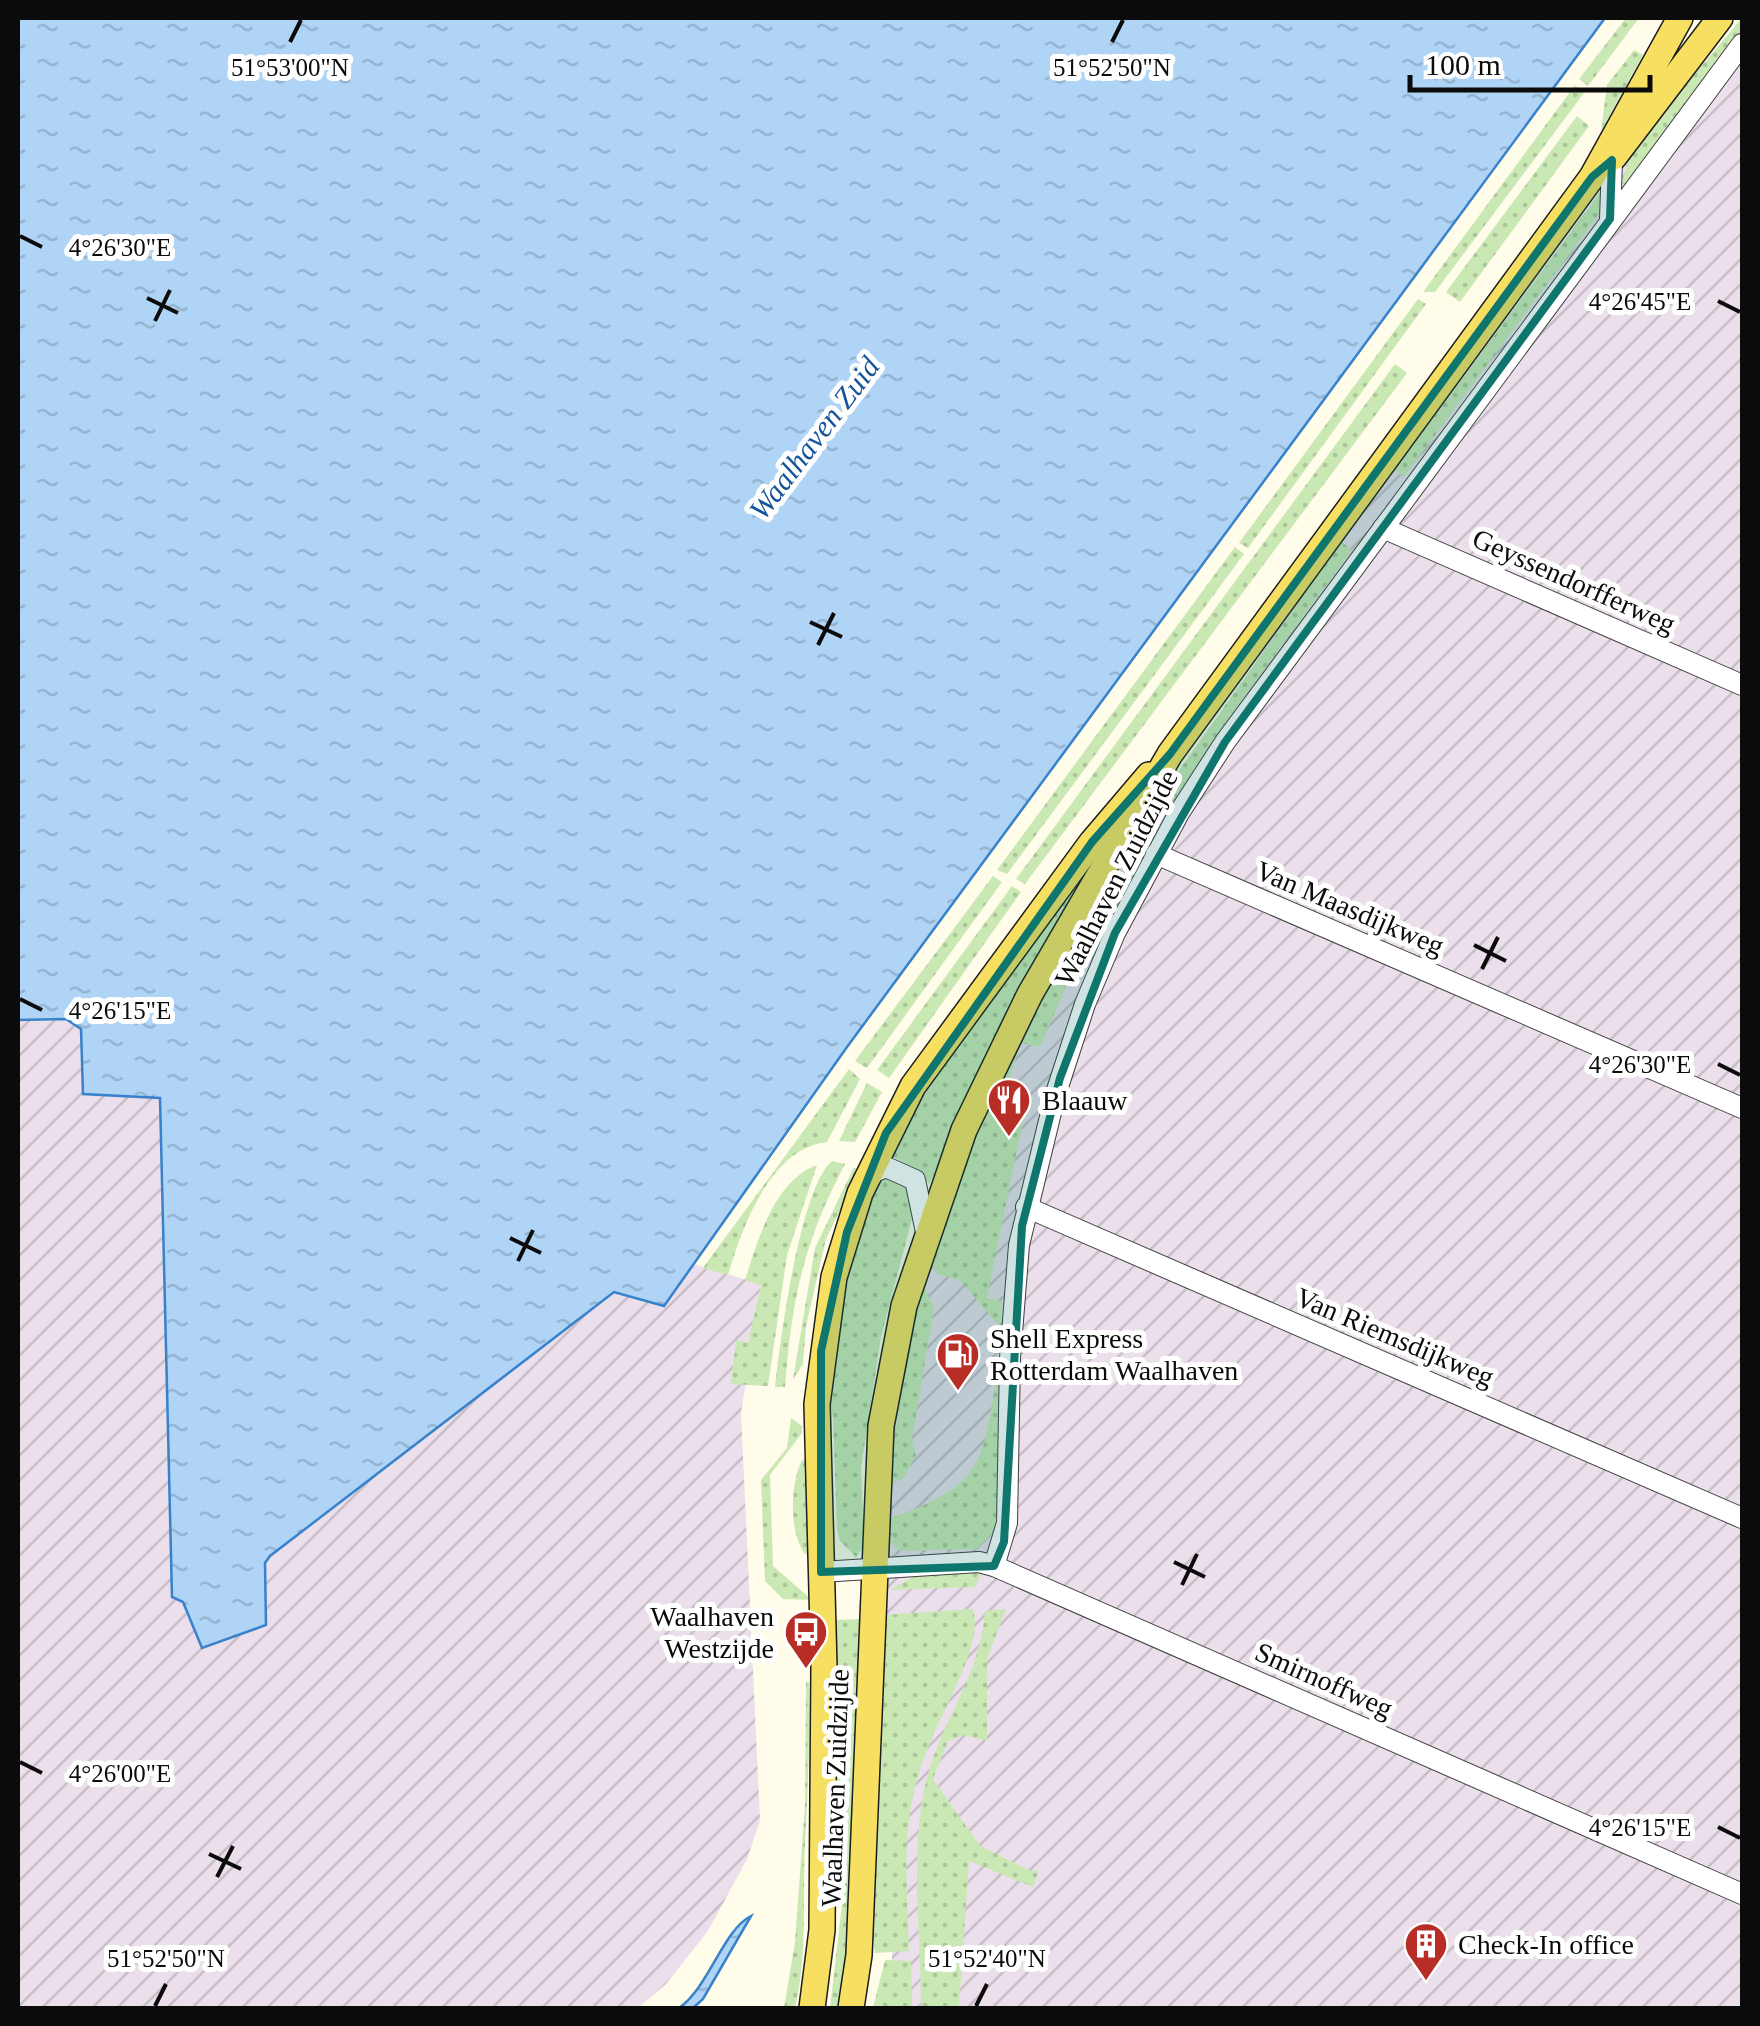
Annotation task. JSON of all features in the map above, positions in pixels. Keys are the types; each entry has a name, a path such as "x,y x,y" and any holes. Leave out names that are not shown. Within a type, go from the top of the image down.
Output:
{"main road":[{"name":"Waalhaven Zuidzijde","path":"851,2008 859,1956 881,1426 893,1352 926,1232 964,1130 1008,1036 1170,754 1592,177 1680,18"},
{"name":"Waalhaven Zuidzijde","path":"1592,177 1612,160 1720,18"},
{"name":"Waalhaven Zuidzijde","path":"812,2008 822,1930 817,1404 821,1350 834,1276 860,1194 886,1133 926,1067 1127,796 1170,754"}],"street":[{"name":"Waalhaven Zuidzijde","path":"994,1566 1007,1523 1010,1358 1016,1264 1026,1207 1085,1004 1156,854 1225,742 1742,44"},
{"path":"1610,220 1612,160"},
{"name":"Geyssendorfferweg","path":"1383,528 1742,684"},
{"name":"Van Maasdijkweg","path":"1156,854 1742,1108"},
{"name":"Waalhaven Zuidzijde","path":"860,1194 874,1172 886,1167 905,1172 915,1180 920,1192 926,1232"},
{"name":"Van Riemsdijkweg","path":"1026,1207 1742,1518"},
{"name":"Smirnoffweg","path":"873,1569 979,1562 994,1566 1742,1894"},
{"path":"821,1572 873,1569"}],"highlighted area":[{"path":"1612,160 1610,219 1225,742 1115,933 1060,1078 1022,1226 1004,1542 994,1566 821,1572 821,1351 847,1232 886,1133 1092,842 1170,754 1592,177"}],"shaded area":[{"path":"1742,18 1742,2008 892,2008 892,1691 885,1602 889,1450 934,1240 1000,1072 1105,885 1276,632 1630,151"},
{"path":"18,984 186,1022 257,1543 671,1247 693,1264 761,1284 741,1413 760,1821 747,1859 708,1931 666,1984 638,2008 18,2008"}],"green space":[{"path":"1626,18 1639,18 1588,86 1579,79"},
{"path":"1742,18 1742,30 1628,185 1622,184 1630,151"},
{"path":"1634,50 1643,55 1601,131 1607,85"},
{"path":"1575,85 1584,93 1435,292 1423,292"},
{"path":"1577,116 1589,126 1460,302 1446,292"},
{"path":"1605,186 1600,213 1404,477 1395,470"},
{"path":"1418,299 1426,304 1248,548 1239,543"},
{"path":"1395,364 1407,373 1025,884 1016,879"},
{"path":"1342,542 1351,549 1346,558 1214,738 1148,840 1142,838 1162,794"},
{"path":"1235,547 1244,554 1007,874 997,870"},
{"path":"1094,855 1098,858 929,1184 917,1169 887,1154 925,1084"},
{"path":"993,876 1002,882 867,1068 855,1061"},
{"path":"1105,885 1110,885 1040,1047 1021,1043 1007,1084 1028,1095 987,1298 1002,1301 1000,1327 960,1280 937,1274 929,1259 1000,1072"},
{"path":"1012,886 1021,892 889,1078 877,1070"},
{"path":"849,1069 860,1079 827,1142 807,1148 774,1174 750,1214 728,1275 703,1268"},
{"path":"867,1083 882,1092 855,1142 839,1141"},
{"path":"832,1161 845,1164 809,1246 791,1326 785,1387 775,1387 801,1232 810,1201"},
{"path":"817,1165 787,1255 768,1386 731,1384 736,1340 748,1343 761,1285 745,1280 762,1230 789,1184"},
{"path":"854,1167 859,1171 826,1239 806,1326 803,1364 793,1379 815,1248"},
{"path":"884,1177 908,1185 913,1215 881,1337 861,1468 864,1546 856,1557 840,1541 837,1529 833,1418 826,1371 834,1310 873,1185"},
{"path":"923,1284 934,1309 912,1438 916,1455 903,1479 888,1485 908,1338"},
{"path":"998,1368 998,1513 992,1534 976,1549 900,1551 892,1543 891,1518 946,1493 975,1465 988,1426"},
{"path":"791,1418 802,1426 802,1433 770,1475 773,1566 812,1600 783,1599 765,1581 761,1480 787,1448"},
{"path":"810,1459 812,1557 804,1553 799,1543 793,1507 798,1470 802,1460"},
{"path":"982,1572 975,1587 890,1590 913,1577"},
{"path":"972,1609 975,1621 969,1654 921,1766 909,1818 909,1951 875,1953 871,1925 882,1615"},
{"path":"1006,1609 987,1659 987,1741 964,1735 948,1741 933,1779 980,1846 1031,1871 1039,1870 1033,1887 969,1861 959,2008 921,2008 917,1862 927,1778 976,1657 985,1611"},
{"path":"862,1619 854,1913 842,2008 830,2008 842,1905 832,1620"},
{"path":"806,1682 809,1723 803,1947 795,2008 784,2008 795,1942 805,1805"},
{"path":"885,1960 911,1961 912,2008 873,2008"}],"water":[{"name":"Waalhaven Zuid","path":"18,18 1605,18 847,1047 664,1306 614,1292 270,1556 265,1563 266,1625 202,1648 183,1602 172,1597 160,1098 83,1094 81,1029 66,1019 18,1020"},
{"path":"751,1916 703,1999 693,2008 679,2008 699,1987 732,1933"}],"place":[{"name":"Blaauw","path":"1009,1138"},
{"name":"Shell Express Rotterdam Waalhaven","path":"958,1392"},
{"name":"Waalhaven Westzijde","path":"806,1670"},
{"name":"Check-In office","path":"1426,1982"}]}
